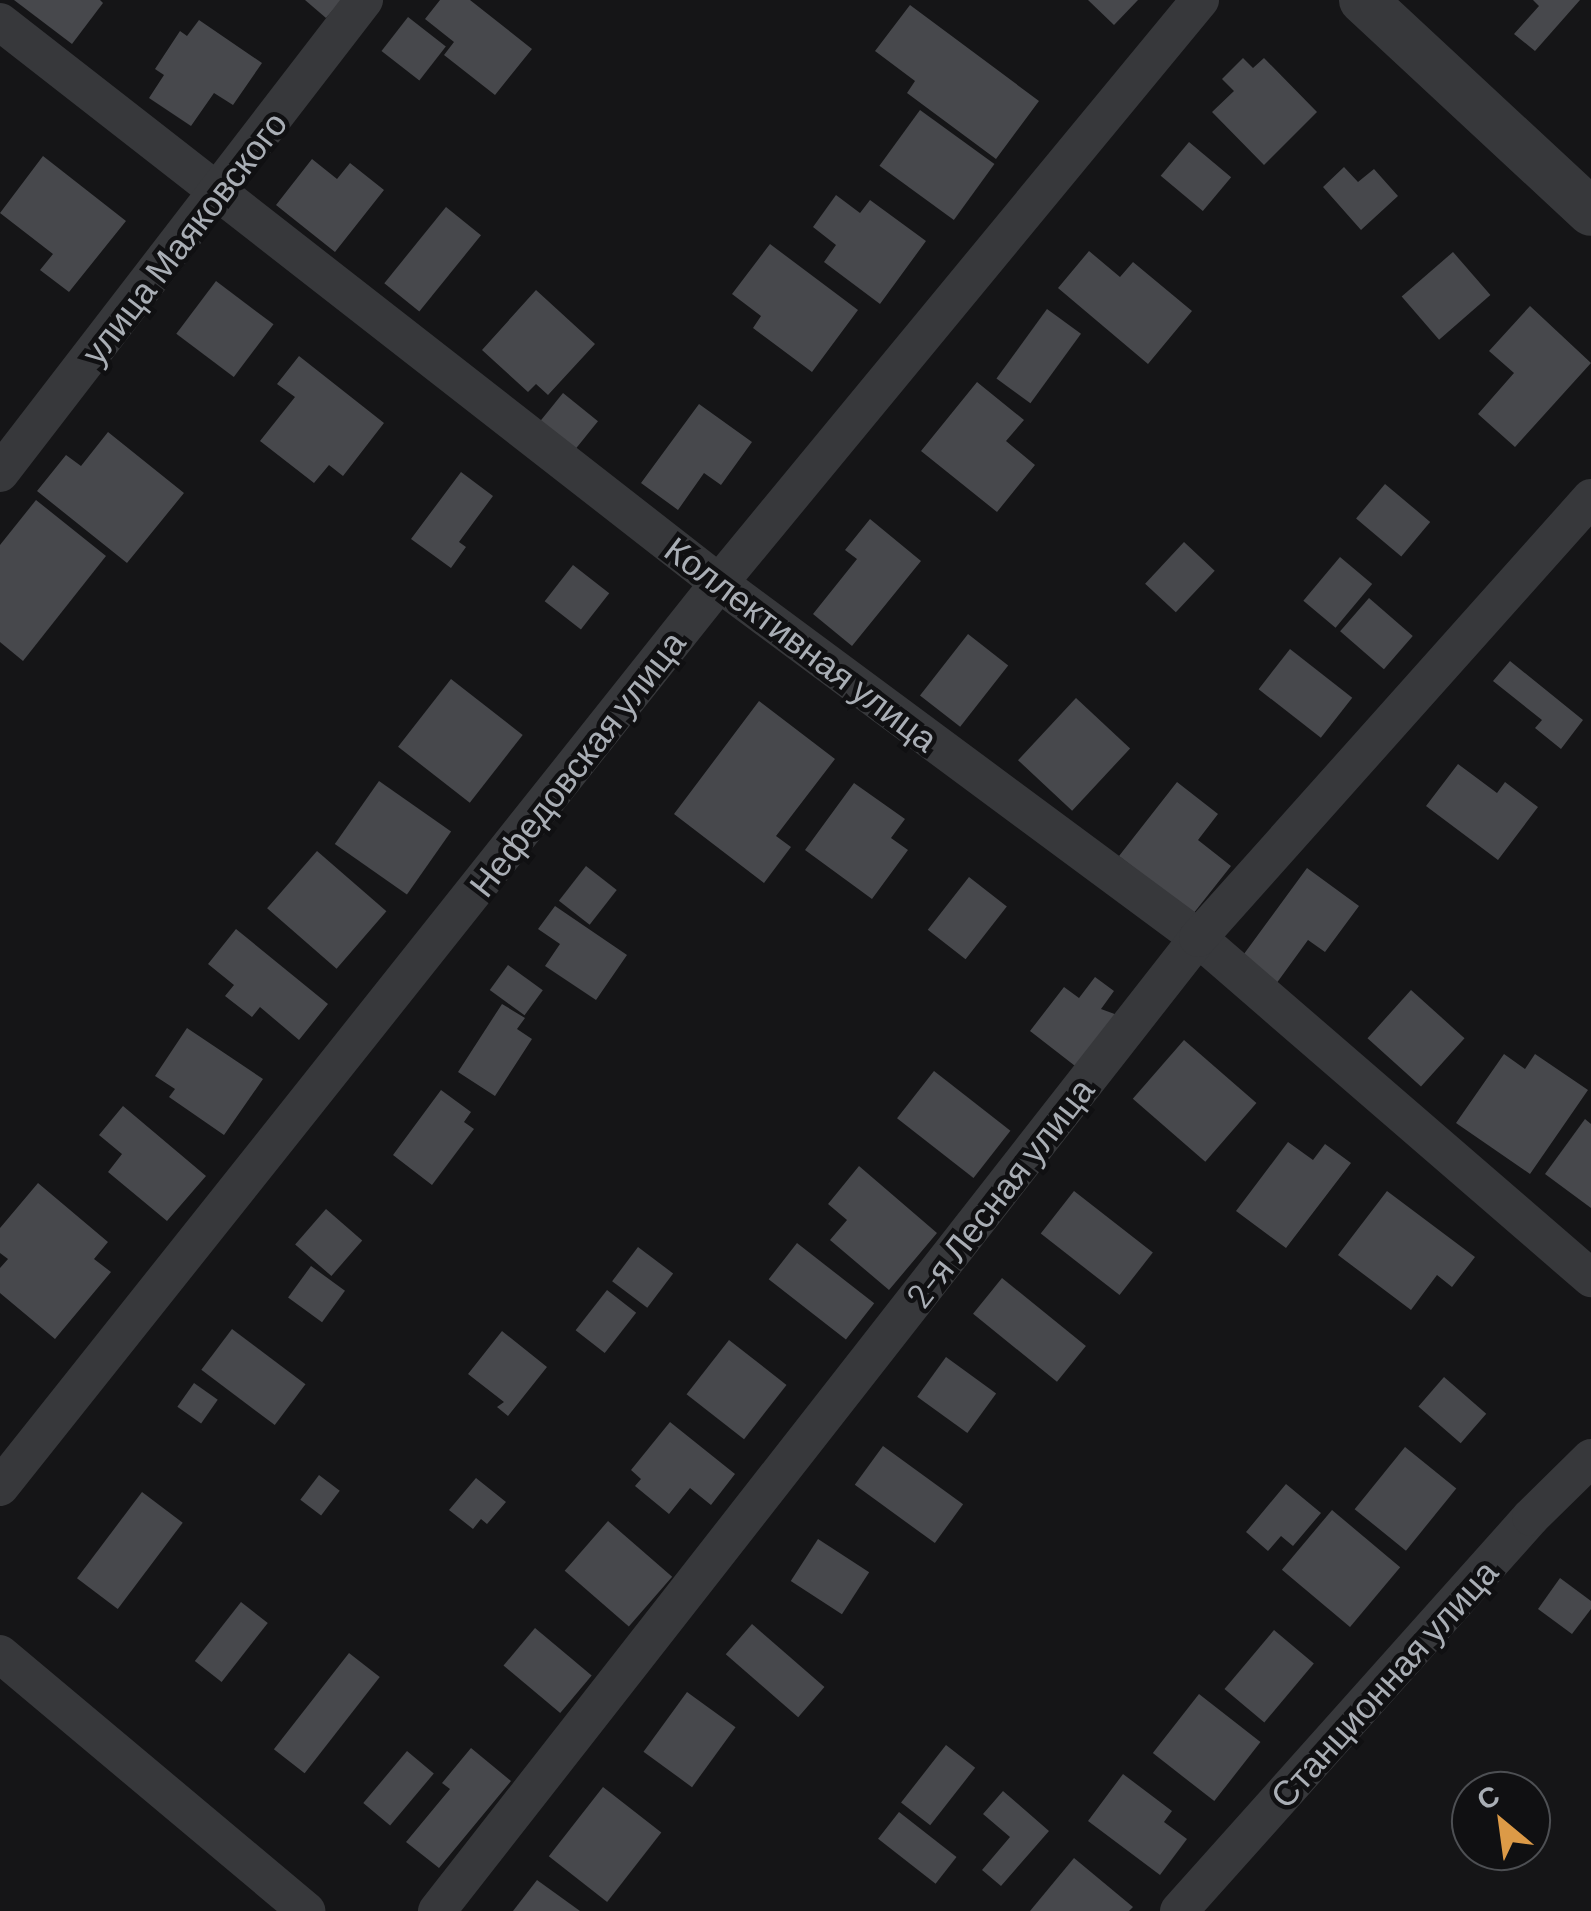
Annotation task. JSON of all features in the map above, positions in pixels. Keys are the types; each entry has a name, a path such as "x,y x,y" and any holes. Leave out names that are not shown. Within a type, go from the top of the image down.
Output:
{"street":[{"name":"улица Маяковского","path":"0,472 364,0"},
{"name":"Нефедовская улица","path":"0,1488 719,583 1200,0"},
{"path":"1363,0 1591,212"},
{"name":"Коллективная улица","path":"0,22 719,583 1198,938 1591,1278"},
{"name":"2-я Лесная улица","path":"437,1911 1198,938 1591,498"},
{"name":"Станционная улица","path":"1179,1911 1531,1517 1591,1458"},
{"path":"0,1654 306,1911"}],"building":[{"path":"14,0 100,0 103,3 72,44"},
{"path":"305,0 342,0 326,18"},
{"path":"440,0 470,0 532,49 495,95 444,55 454,42 425,19"},
{"path":"1088,0 1138,0 1114,25"},
{"path":"1533,0 1580,0 1535,51 1514,34 1539,6"},
{"path":"910,5 1039,101 996,159 907,93 915,81 875,51"},
{"path":"408,17 446,47 419,80 382,51"},
{"path":"199,20 262,63 233,105 214,93 191,126 149,98 164,75 155,69 180,31 187,36"},
{"path":"1243,58 1253,68 1264,58 1317,112 1264,165 1212,112 1234,91 1222,79"},
{"path":"920,110 994,164 954,220 879,166"},
{"path":"1189,142 1231,177 1203,211 1161,176"},
{"path":"43,156 126,221 69,292 40,270 53,254 0,213"},
{"path":"312,159 337,179 350,163 384,190 335,252 276,205"},
{"path":"1344,167 1358,182 1374,169 1398,196 1361,230 1323,187"},
{"path":"836,195 860,213 870,200 926,241 880,304 824,262 836,245 813,227"},
{"path":"446,207 481,235 419,311 384,283"},
{"path":"770,244 858,310 812,372 753,328 761,316 732,294"},
{"path":"1089,251 1120,277 1133,262 1192,311 1148,364 1058,288"},
{"path":"1453,252 1490,295 1439,340 1402,297"},
{"path":"216,281 274,324 234,377 176,334"},
{"path":"536,290 595,344 548,395 536,384 528,392 482,350"},
{"path":"1530,306 1591,363 1515,447 1478,414 1514,373 1489,351"},
{"path":"1047,309 1081,334 1030,403 996,379"},
{"path":"299,356 384,423 343,476 329,465 314,483 260,441 295,397 277,384"},
{"path":"977,382 1024,420 1006,441 1035,465 997,512 921,451"},
{"path":"563,393 598,421 570,456 535,428"},
{"path":"699,404 752,442 721,485 704,473 678,510 641,483"},
{"path":"108,432 184,493 127,563 37,491 66,455 81,466"},
{"path":"461,472 493,496 459,542 466,547 451,568 411,539"},
{"path":"1385,484 1430,522 1401,556 1356,518"},
{"path":"36,500 106,556 23,661 0,642 0,545"},
{"path":"870,519 921,561 852,646 813,614 857,559 845,550"},
{"path":"1184,542 1215,571 1176,612 1145,584"},
{"path":"1340,557 1372,584 1336,628 1303,601"},
{"path":"573,565 609,593 581,630 545,601"},
{"path":"1369,598 1413,636 1384,669 1340,631"},
{"path":"968,634 1008,665 960,727 920,695"},
{"path":"1290,649 1352,698 1321,738 1259,689"},
{"path":"1510,661 1583,720 1561,749 1535,728 1542,720 1493,681"},
{"path":"451,679 523,735 470,803 398,747"},
{"path":"1076,698 1130,748 1072,811 1018,760"},
{"path":"759,701 835,759 776,836 791,847 764,883 674,814"},
{"path":"1458,764 1497,793 1505,782 1538,807 1498,860 1426,806"},
{"path":"379,781 451,831 407,895 335,844"},
{"path":"1177,782 1218,814 1198,840 1231,866 1193,914 1119,856"},
{"path":"854,783 905,819 891,838 908,850 872,899 805,850"},
{"path":"317,851 386,911 337,969 267,908"},
{"path":"586,866 617,890 590,925 559,901"},
{"path":"1307,868 1359,906 1325,952 1308,940 1276,984 1241,958"},
{"path":"969,877 1007,907 966,959 928,930"},
{"path":"555,906 627,955 596,1000 545,966 560,944 538,929"},
{"path":"236,929 328,1004 299,1040 260,1007 252,1017 225,996 234,985 208,964"},
{"path":"508,965 543,990 525,1015 490,990"},
{"path":"1095,977 1114,991 1101,1009 1120,1016 1079,1069 1030,1031 1064,987 1079,998"},
{"path":"1411,990 1465,1038 1421,1086 1368,1038"},
{"path":"502,1004 525,1018 517,1029 532,1039 495,1096 458,1072"},
{"path":"187,1028 263,1079 224,1135 169,1097 175,1089 155,1076"},
{"path":"1184,1040 1256,1103 1205,1162 1133,1099"},
{"path":"1504,1054 1525,1069 1535,1054 1588,1090 1530,1174 1456,1123"},
{"path":"934,1071 1010,1131 973,1178 897,1118"},
{"path":"441,1090 471,1112 464,1122 474,1129 432,1185 393,1155"},
{"path":"123,1106 206,1176 167,1221 108,1172 122,1154 99,1135"},
{"path":"1585,1119 1591,1124 1591,1208 1545,1174"},
{"path":"1288,1142 1313,1160 1325,1144 1351,1163 1286,1248 1236,1211"},
{"path":"859,1166 937,1233 889,1290 830,1240 847,1220 828,1204"},
{"path":"38,1183 108,1242 94,1259 111,1272 55,1339 0,1293 0,1268 8,1259 0,1253 0,1228"},
{"path":"1074,1191 1153,1253 1120,1295 1041,1234"},
{"path":"1387,1191 1475,1257 1452,1287 1437,1275 1411,1310 1338,1255"},
{"path":"326,1209 362,1240 331,1276 295,1244"},
{"path":"797,1243 874,1303 846,1340 769,1279"},
{"path":"638,1247 673,1273 647,1308 612,1281"},
{"path":"311,1266 345,1291 322,1322 288,1298"},
{"path":"1002,1278 1086,1346 1057,1382 973,1314"},
{"path":"607,1290 636,1313 605,1353 576,1330"},
{"path":"232,1329 305,1384 275,1425 201,1370"},
{"path":"502,1331 547,1367 508,1416 497,1407 504,1402 468,1374"},
{"path":"729,1340 787,1385 744,1439 687,1394"},
{"path":"946,1357 996,1393 967,1433 917,1397"},
{"path":"1444,1377 1486,1414 1461,1443 1418,1406"},
{"path":"194,1383 218,1400 201,1423 177,1407"},
{"path":"670,1422 735,1474 711,1505 690,1488 669,1514 635,1486 641,1479 631,1470"},
{"path":"883,1446 963,1504 935,1543 855,1485"},
{"path":"1405,1447 1456,1489 1406,1551 1355,1509"},
{"path":"319,1475 340,1491 321,1515 300,1500"},
{"path":"476,1478 506,1502 487,1524 481,1519 473,1529 449,1510"},
{"path":"1286,1484 1321,1513 1293,1546 1281,1536 1268,1551 1246,1532"},
{"path":"142,1492 183,1523 118,1609 77,1578"},
{"path":"1332,1510 1400,1567 1350,1627 1282,1570"},
{"path":"608,1521 672,1577 629,1627 565,1571"},
{"path":"818,1539 869,1572 842,1614 791,1581"},
{"path":"1560,1578 1591,1601 1591,1609 1572,1634 1538,1609"},
{"path":"241,1602 268,1623 222,1682 195,1661"},
{"path":"752,1624 824,1687 798,1717 726,1654"},
{"path":"535,1628 592,1676 560,1713 504,1666"},
{"path":"1274,1630 1314,1663 1264,1722 1225,1689"},
{"path":"349,1653 380,1677 305,1773 274,1749"},
{"path":"687,1692 736,1727 692,1787 644,1752"},
{"path":"1199,1694 1260,1742 1214,1801 1153,1753"},
{"path":"946,1745 975,1768 930,1825 901,1803"},
{"path":"471,1748 511,1781 439,1868 406,1842 450,1789 442,1783"},
{"path":"407,1751 434,1773 390,1826 363,1803"},
{"path":"1123,1774 1172,1811 1164,1822 1187,1839 1160,1875 1088,1821"},
{"path":"603,1787 661,1833 607,1902 549,1856"},
{"path":"1003,1791 1049,1831 1001,1886 982,1870 1010,1837 983,1814"},
{"path":"899,1812 957,1857 936,1884 878,1839"},
{"path":"1074,1858 1133,1907 1129,1911 1030,1911"},
{"path":"537,1880 580,1911 513,1911"}]}
